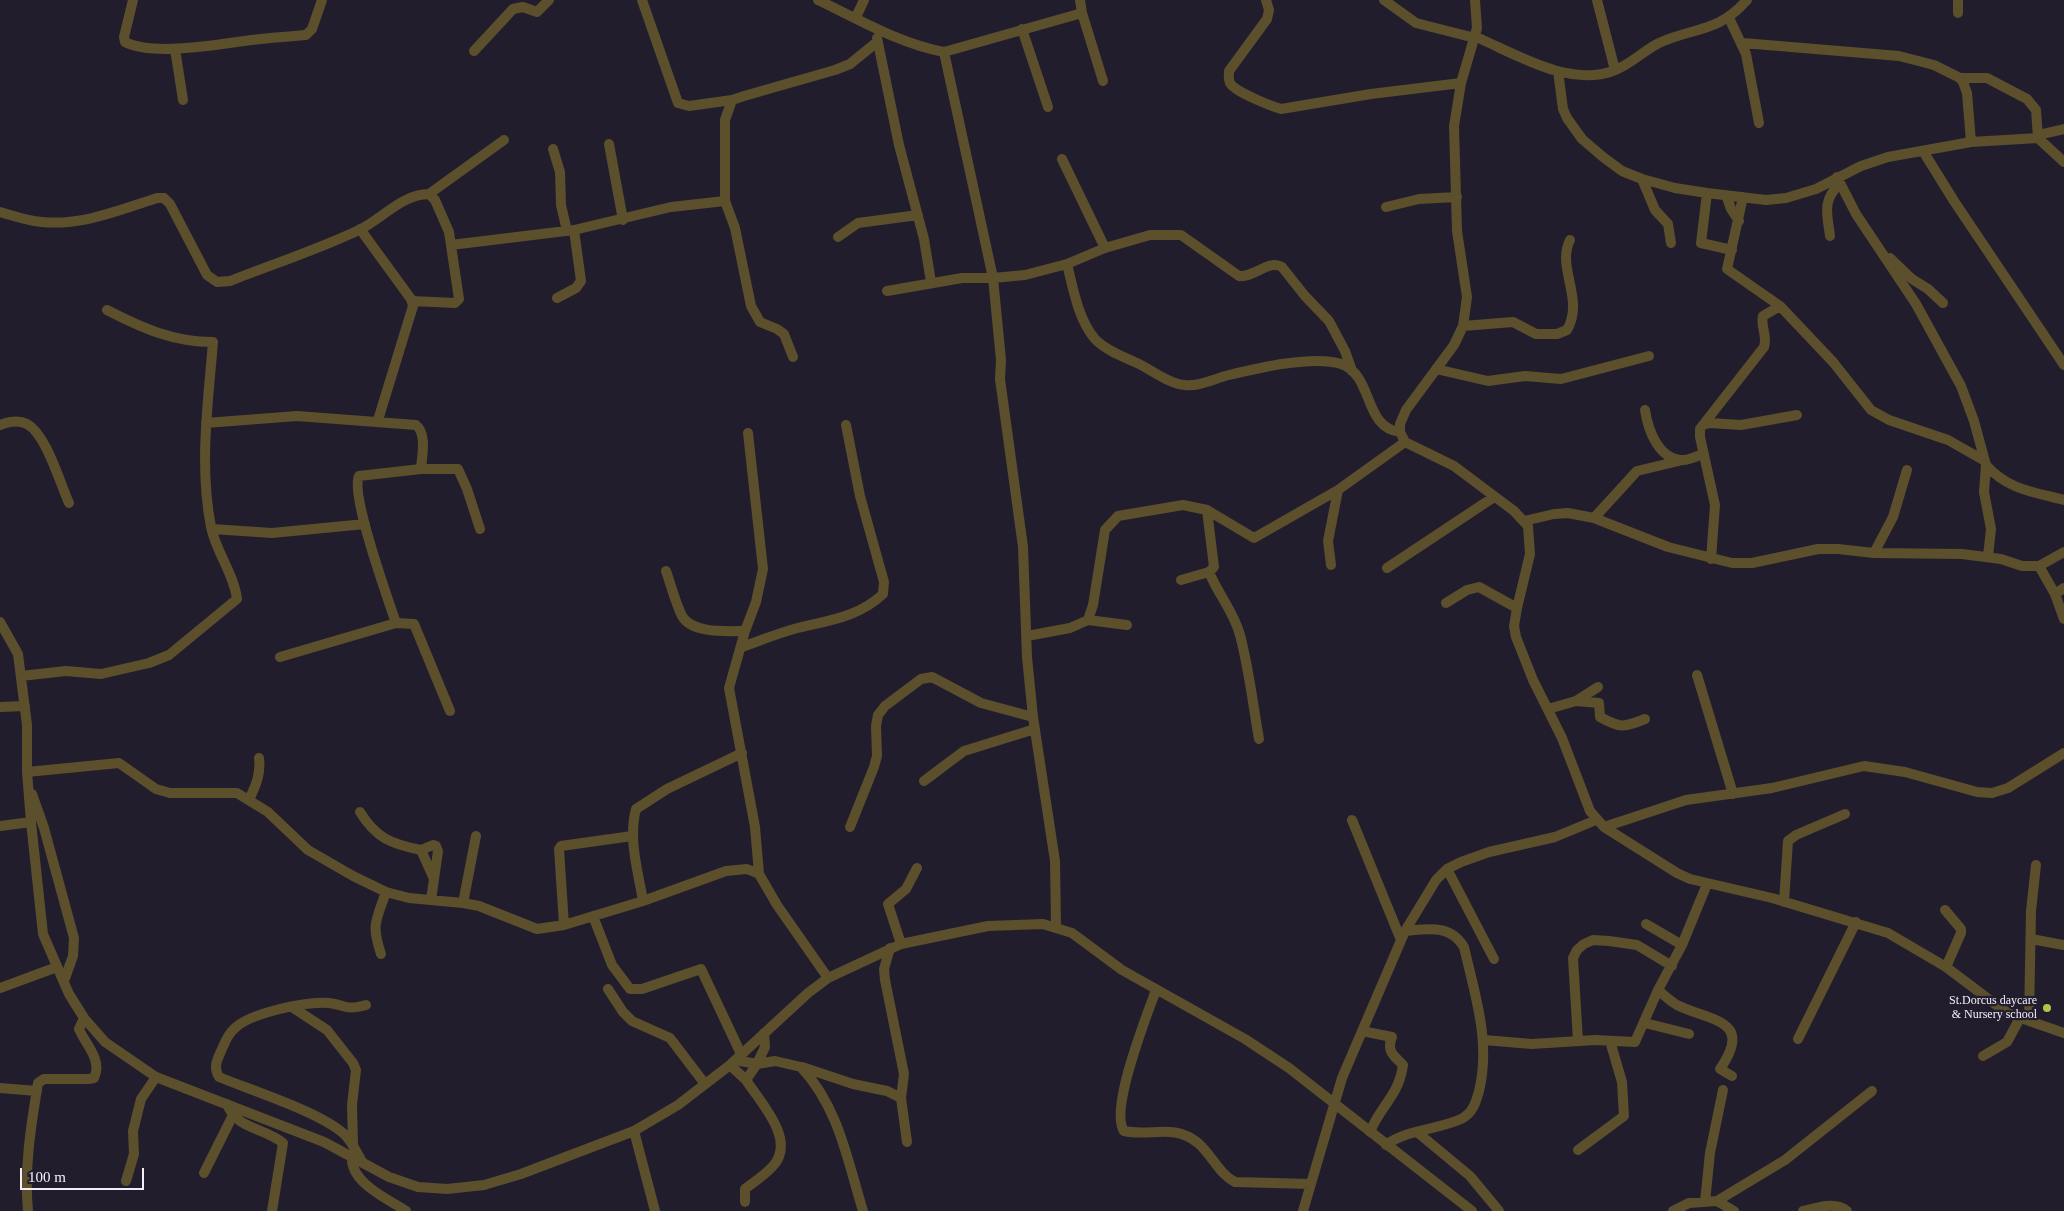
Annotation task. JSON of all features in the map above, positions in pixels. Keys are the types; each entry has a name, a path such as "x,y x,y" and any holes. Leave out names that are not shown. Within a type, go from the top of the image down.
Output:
{"street":[{"path":"133,0 124,37 125,42 130,45 199,49 245,41 306,36 312,29 322,0"},
{"path":"474,51 513,9 523,7 537,12 549,0"},
{"path":"642,0 678,103 689,106 732,100 835,70 850,64 878,42"},
{"path":"818,0 926,48 944,52 1082,13"},
{"path":"856,17 864,0"},
{"path":"1080,0 1082,13 1103,81"},
{"path":"1266,0 1269,10 1267,19 1229,71 1228,77 1234,87 1272,106 1281,109 1371,94 1462,83"},
{"path":"1384,0 1416,23 1475,38 1558,70 1582,76 1600,75 1615,70 1659,43 1715,25 1729,18 1746,0"},
{"path":"1475,0 1478,20 1475,38 1462,83 1454,126 1459,254 1467,297 1463,326 1454,345 1406,410 1400,424 1400,432 1406,442 1454,466 1524,520 1528,526 1530,554 1517,608 1514,626 1516,636 1562,738 1586,803 1600,823 1669,870 1690,880 1784,902 1888,933 1946,967 2003,1010 2064,1032"},
{"path":"1597,0 1615,70"},
{"path":"1958,0 1958,13"},
{"path":"1729,18 1743,43 1759,123"},
{"path":"876,27 899,145 918,215 931,282"},
{"path":"1022,29 1048,107"},
{"path":"1743,43 1899,56 1934,65 1960,78 1987,78 2027,99 2036,110 2038,137 2064,162"},
{"path":"175,48 183,100"},
{"path":"944,52 993,278 1001,360 1000,379 1023,547 1033,717 1055,861 1056,927"},
{"path":"1558,70 1562,109 1582,139 1622,170 1642,179 1676,188 1766,200 1786,198 1816,189 1838,180 1861,166 1888,157 1970,142 2038,137 2064,129"},
{"path":"1960,78 1966,93 1970,142"},
{"path":"732,100 725,120 726,201 735,228 754,316 760,322 784,334 793,357"},
{"path":"0,212 40,222 60,223 105,214 157,198 164,198 207,275 217,282 230,281 360,229 416,196 429,194 504,140"},
{"path":"610,144 623,220"},
{"path":"553,149 560,172 562,205 581,281 576,288 557,298"},
{"path":"1923,151 2064,365"},
{"path":"1062,159 1105,248"},
{"path":"1642,179 1655,210 1668,224 1671,243"},
{"path":"1830,236 1827,212 1828,197 1838,180"},
{"path":"1838,180 1878,247 1916,304 1961,386 1985,463 1984,492 1991,528 1988,556"},
{"path":"1707,193 1701,244 1732,250"},
{"path":"412,301 430,303 459,301 449,232 435,200 429,194"},
{"path":"1726,195 1731,210 1739,221"},
{"path":"1386,207 1419,199 1457,197"},
{"path":"1743,197 1727,269 1780,306 1833,362 1871,410 1889,420 1948,440 1985,463 2003,482 2028,491 2064,500"},
{"path":"451,244 570,231 623,220 671,207 726,201"},
{"path":"838,237 858,223 918,215"},
{"path":"360,229 412,301 412,311 378,420"},
{"path":"887,291 962,278 1025,275 1067,264 1105,248 1150,235 1180,236 1239,276 1250,275 1277,264 1282,267 1305,296 1329,321 1345,351 1352,371"},
{"path":"1463,326 1514,322 1536,334 1551,335 1567,330 1574,309 1566,254 1570,240"},
{"path":"1878,247 1912,279 1928,289 1943,302"},
{"path":"1067,264 1076,299 1096,340 1105,347 1173,382 1192,385 1231,374 1314,361 1343,365 1352,371 1362,383 1380,422 1392,431 1400,432"},
{"path":"1711,559 1715,505 1703,454 1700,429 1764,347 1766,340 1762,321 1763,316 1780,306"},
{"path":"21,676 66,671 101,674 150,663 169,655 221,615 237,599 212,529 205,468 206,423 213,342 175,339 141,328 107,310"},
{"path":"1436,369 1488,380 1525,376 1561,379 1649,356"},
{"path":"1644,410 1649,430 1657,444 1668,454 1683,460"},
{"path":"1703,426 1710,423 1741,425 1797,415"},
{"path":"206,423 297,416 378,420 416,425 421,429 423,436 421,469"},
{"path":"0,425 8,422 26,423 37,432 69,503"},
{"path":"742,647 793,629 824,624 862,610 882,594 884,582 860,496 846,425"},
{"path":"748,433 750,467 763,556 760,588 745,631 729,688 731,710 742,753 755,827 759,874 777,905 828,978"},
{"path":"1088,620 1106,530 1118,516 1183,505 1207,510 1254,538 1338,490 1406,442"},
{"path":"1594,518 1637,471 1703,454"},
{"path":"396,623 365,524 356,485 358,476 421,469 458,469 467,489 480,529"},
{"path":"1874,553 1893,517 1907,470"},
{"path":"1331,566 1328,541 1338,490"},
{"path":"1387,568 1494,497"},
{"path":"1180,580 1209,572 1214,564 1207,510"},
{"path":"1524,520 1568,513 1594,518 1668,547 1732,563 1752,563 1818,549 1874,553 1988,556 2022,566 2039,566 2064,552"},
{"path":"212,529 272,533 365,524"},
{"path":"2039,566 2054,594 2064,619"},
{"path":"666,571 682,617 690,623 711,631 745,631"},
{"path":"1209,572 1218,593 1231,611 1240,634 1259,739"},
{"path":"1446,603 1467,590 1480,587 1517,608"},
{"path":"2054,594 2064,588"},
{"path":"1027,636 1070,628 1088,620 1127,625"},
{"path":"0,622 18,654 27,726 27,777 43,934 57,967 84,1018 105,1042 156,1077 324,1142 389,1177 418,1187 447,1189 484,1185 634,1131 678,1105 705,1084 735,1060 808,992 828,978 901,944 988,926 1043,924 1072,933 1122,970 1245,1039 1289,1068 1386,1146 1472,1211"},
{"path":"280,657 396,623 410,623 415,626 450,711"},
{"path":"1697,675 1733,794"},
{"path":"850,827 877,756 876,726 878,714 885,706 921,679 932,677 981,702 1033,717"},
{"path":"1548,709 1576,701 1598,687"},
{"path":"1576,701 1599,703 1600,717 1619,726 1624,727 1645,719"},
{"path":"0,708 24,706"},
{"path":"924,781 964,751 1035,729"},
{"path":"643,901 632,836 632,823 636,809 647,800 742,753"},
{"path":"1303,1211 1334,1103 1362,1031 1403,935 1436,880 1447,869 1488,852 1555,837 1686,800 1772,788 1864,766 1905,772 1977,792 1992,793 2008,788 2064,753"},
{"path":"250,800 258,780 259,758"},
{"path":"27,777 119,763 156,789 170,793 237,793 268,812 308,850 326,862 386,892 409,898 479,906 537,929 564,925 643,901 726,872 747,869 759,874"},
{"path":"27,777 44,828 74,938 73,956 64,981"},
{"path":"360,812 371,830 382,838 421,850 433,845 436,846 438,851 432,900"},
{"path":"1784,902 1788,841 1796,835 1845,814"},
{"path":"1352,820 1403,935"},
{"path":"0,826 31,822"},
{"path":"463,903 476,836"},
{"path":"564,925 560,884 559,850 561,846 632,836"},
{"path":"421,850 434,880"},
{"path":"1983,1056 2007,1042 2024,1019 2036,865"},
{"path":"901,944 888,904 906,889 917,868"},
{"path":"1447,869 1494,960"},
{"path":"1484,1040 1532,1044 1578,1041 1635,1042 1658,990 1682,945 1707,884"},
{"path":"381,954 374,933 374,926 386,892"},
{"path":"1945,910 1961,929 1946,967"},
{"path":"593,916 612,965 630,989 642,989 701,969 735,1060 746,1080 768,1110 779,1136 781,1147 779,1158 772,1167 745,1189 745,1202"},
{"path":"1798,1039 1856,922"},
{"path":"1646,924 1682,945"},
{"path":"1386,1146 1393,1140 1462,1119 1471,1112 1476,1103 1482,1077 1484,1040 1464,947 1453,933 1444,930 1403,935"},
{"path":"2031,939 2064,945"},
{"path":"1578,1041 1573,958 1577,950 1593,940 1609,940 1638,945 1672,966"},
{"path":"890,948 884,969 904,1074 901,1098 907,1142"},
{"path":"0,988 57,967"},
{"path":"608,989 632,1022 670,1038 705,1084"},
{"path":"1156,990 1134,1049 1126,1084 1120,1126 1124,1131 1131,1133 1165,1130 1182,1134 1197,1142 1227,1178 1235,1182 1311,1184"},
{"path":"1658,990 1676,1004 1714,1018 1732,1033 1733,1043 1731,1050 1720,1069 1732,1076"},
{"path":"353,1144 336,1128 307,1113 219,1078 216,1071 216,1062 234,1028 254,1018 292,1007 329,1003 348,1009 366,1005"},
{"path":"292,1007 327,1030 353,1063 356,1077 352,1105 353,1144 357,1160 355,1172 360,1178 406,1211"},
{"path":"28,1211 26,1184 30,1136 38,1083 44,1079 94,1078 96,1073 95,1056 79,1029 84,1018"},
{"path":"1645,1023 1689,1034"},
{"path":"1362,1031 1392,1037 1388,1045 1389,1051 1403,1066 1398,1086 1385,1108 1374,1120 1370,1132"},
{"path":"746,1080 757,1064 765,1047 764,1032"},
{"path":"1578,1150 1624,1116 1622,1082 1610,1041"},
{"path":"735,1060 757,1064 775,1061 801,1067 853,1084 887,1091 901,1098"},
{"path":"801,1067 827,1101 840,1132 863,1211"},
{"path":"126,1181 134,1154 134,1131 141,1099 156,1077"},
{"path":"0,1088 37,1091"},
{"path":"1705,1202 1710,1153 1723,1090"},
{"path":"1673,1211 1689,1203 1717,1201 1785,1160 1872,1091"},
{"path":"227,1104 233,1116 239,1122 283,1143 272,1211"},
{"path":"204,1173 233,1116"},
{"path":"634,1131 655,1211"},
{"path":"1417,1132 1470,1176 1499,1211"},
{"path":"1717,1201 1734,1211"},
{"path":"1803,1211 1825,1206 1837,1206 1847,1211"}],"place":[{"name":"St.Dorcus daycare & Nursery school","path":"2047,1008"}]}
